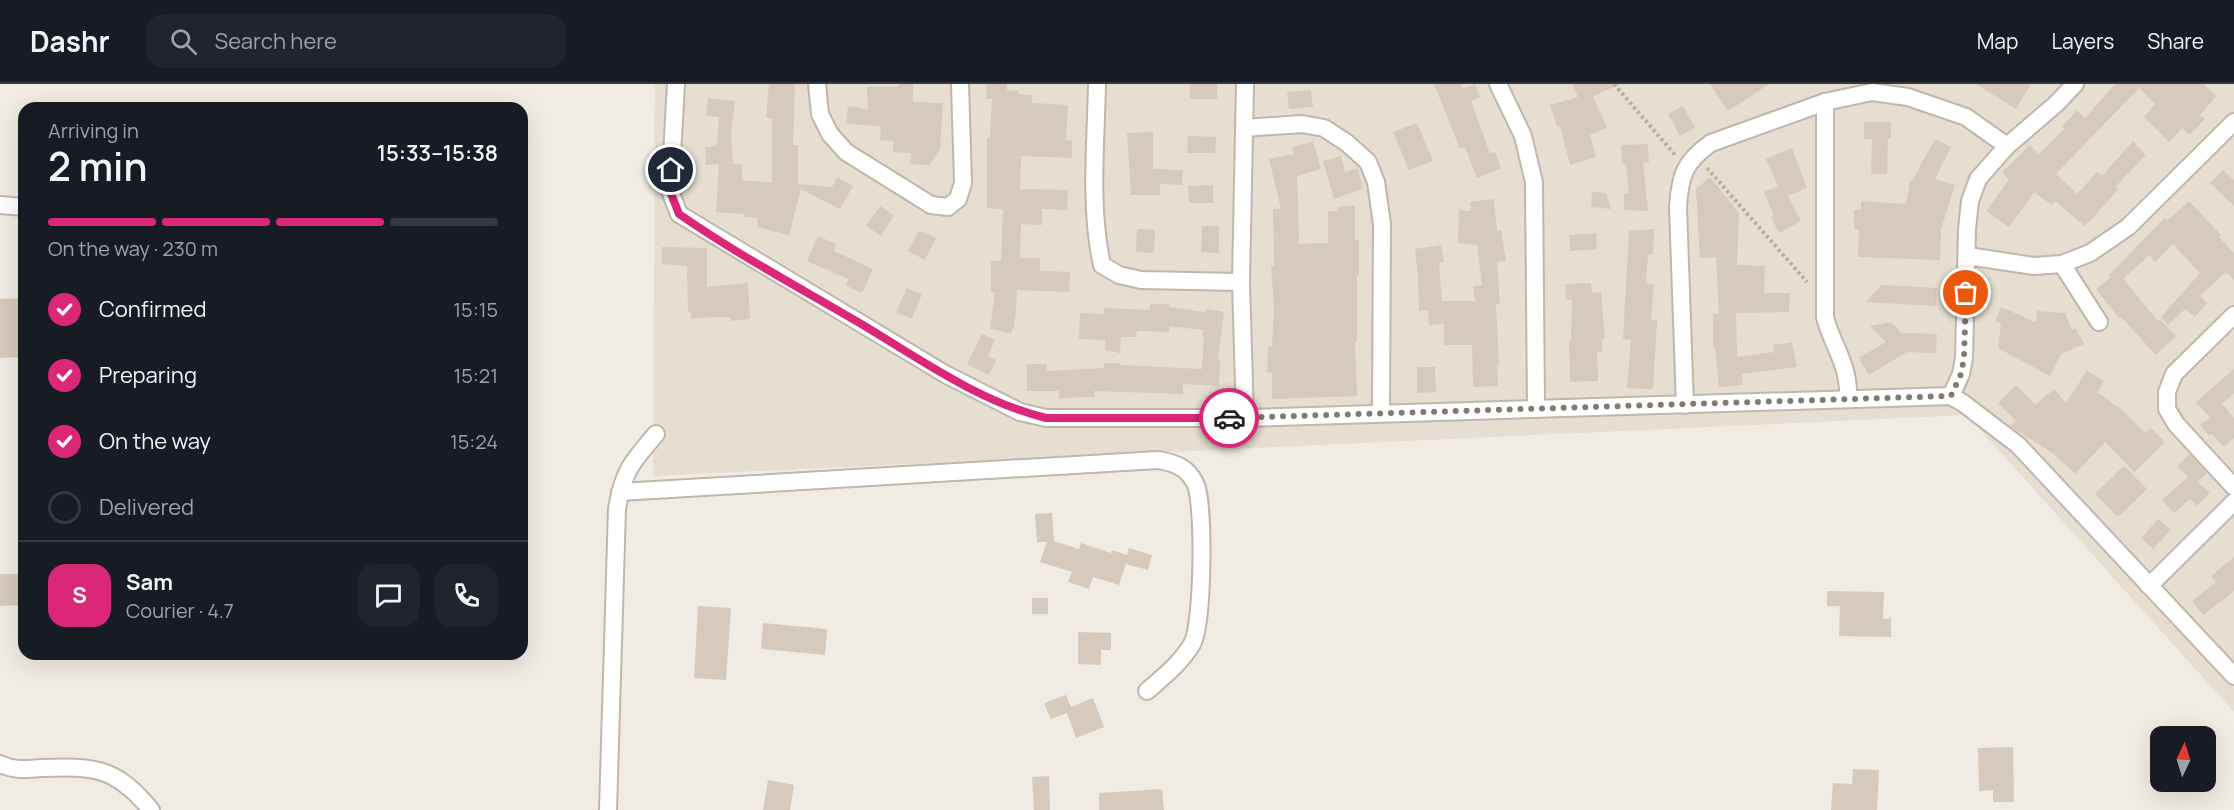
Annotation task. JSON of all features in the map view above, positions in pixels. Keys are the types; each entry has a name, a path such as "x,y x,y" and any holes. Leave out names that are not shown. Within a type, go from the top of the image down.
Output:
{"street":[{"path":"676,84 670,191 679,214 945,374 1020,412 1046,418 1245,418 1951,396 2018,446 2234,676"},
{"path":"818,84 819,114 830,134 846,152 931,205 948,207 958,199 963,183 960,84"},
{"path":"1097,84 1095,218 1102,265 1119,275 1141,280 1240,282"},
{"path":"1245,84 1240,282 1245,418"},
{"path":"1499,84 1523,136 1534,182 1536,408"},
{"path":"1951,396 1961,374 1964,358 1967,229 1970,201 1978,179 2007,146 2056,104 2075,84"},
{"path":"1685,405 1679,186 1690,161 1711,143 1825,102 1872,92 1908,97 1966,117 2007,146"},
{"path":"1825,102 1825,317 1830,338 1840,357 1846,376 1849,399"},
{"path":"1968,256 2034,266 2062,264 2090,253 2128,227 2234,122"},
{"path":"1244,128 1302,124 1324,128 1347,143 1368,162 1376,182 1382,224 1381,413"},
{"path":"0,206 18,207"},
{"path":"2062,264 2099,322"},
{"path":"2234,315 2174,374 2166,392 2167,409 2176,424 2234,487"},
{"path":"608,810 617,509 629,465 657,434"},
{"path":"620,492 1158,460 1177,464 1189,473 1197,486 1200,507 1197,629 1193,643 1178,664 1147,691"},
{"path":"2149,586 2234,502"},
{"path":"0,764 13,770 69,767 95,769 120,779 136,791 151,810"}],"path":[{"path":"1614,84 1824,301"}],"shaded area":[{"path":"655,84 2234,84 2234,712 1967,415 653,476"}],"building":[{"path":"769,84 795,84 793,145 798,145 798,184 832,187 837,177 853,186 840,209 801,189 789,235 757,227 758,218 744,217 744,214 716,212 719,164 706,165 705,147 717,146 719,117 706,116 708,98 735,101 731,134 733,164 742,164 742,180 772,183 772,118 766,118"},
{"path":"898,84 913,84 913,102 943,103 940,149 929,165 910,164 911,153 893,152 893,141 880,140 881,127 846,123 848,106 868,109 867,87 898,87"},
{"path":"987,84 1007,84 1007,90 1032,95 1032,103 1068,105 1066,140 1072,141 1072,158 1021,156 1020,189 1068,190 1067,210 1042,209 1042,225 1021,224 1020,258 1040,258 1040,271 1070,272 1069,292 1017,290 1014,327 1011,333 990,329 995,292 991,292 991,261 1001,261 1003,209 987,208 987,138 990,138 992,99 986,99"},
{"path":"1190,84 1217,84 1217,99 1190,99"},
{"path":"1434,84 1461,84 1462,89 1475,84 1480,97 1471,101 1490,154 1495,152 1501,168 1477,178 1465,147 1460,149"},
{"path":"1572,84 1621,84 1593,96 1607,128 1590,135 1596,157 1570,165 1560,126 1557,127 1550,105 1578,97"},
{"path":"1710,84 1769,84 1728,111"},
{"path":"1976,84 2031,84 2016,109"},
{"path":"2115,84 2203,84 2216,96 2200,115 2205,119 2190,135 2182,128 2169,142 2144,117 2155,104 2139,88 2056,174 2077,194 2097,172 2102,176 2133,141 2146,155 2115,187 2118,190 2085,226 2055,201 2052,205 2034,192 2009,227 1986,211 2009,180 2002,172 2030,145 2039,154 2064,129 2062,127 2077,110 2085,118"},
{"path":"1311,90 1313,107 1289,109 1287,92"},
{"path":"1683,106 1695,128 1680,136 1668,114"},
{"path":"1864,122 1891,122 1887,174 1871,174 1872,139 1864,139"},
{"path":"1417,123 1433,161 1409,170 1393,132"},
{"path":"1153,132 1153,169 1183,170 1182,185 1160,184 1160,195 1131,195 1127,133"},
{"path":"1188,136 1216,137 1215,153 1187,153"},
{"path":"1935,139 1951,147 1935,179 1955,185 1941,229 1940,260 1858,257 1859,229 1854,229 1854,210 1861,210 1861,201 1906,204 1910,181"},
{"path":"1313,141 1321,169 1297,176 1299,244 1328,243 1328,211 1338,211 1337,207 1355,205 1355,240 1359,240 1357,342 1355,342 1357,396 1272,399 1272,372 1267,373 1268,347 1272,347 1274,308 1271,266 1274,266 1273,209 1281,209 1269,159 1294,154 1292,148"},
{"path":"1648,144 1649,162 1643,163 1648,211 1624,210 1624,194 1629,194 1626,164 1622,164 1621,145"},
{"path":"1792,148 1807,188 1788,196 1801,221 1779,233 1771,217 1774,216 1764,192 1778,186 1766,159"},
{"path":"1341,156 1345,172 1357,168 1363,188 1334,199 1323,161"},
{"path":"2223,170 2234,180 2234,206 2210,183"},
{"path":"1710,177 1739,213 1737,265 1765,266 1764,293 1790,293 1789,312 1736,313 1737,357 1774,352 1773,345 1792,342 1797,367 1742,374 1743,385 1719,387 1715,348 1713,348 1713,314 1719,314 1716,257 1700,258 1696,189"},
{"path":"1213,185 1213,203 1189,203 1188,186"},
{"path":"1592,192 1606,193 1611,209 1591,207"},
{"path":"1494,199 1497,231 1501,230 1506,261 1497,262 1500,304 1496,304 1498,386 1473,387 1472,345 1444,345 1444,324 1429,325 1428,310 1419,311 1415,249 1441,245 1444,262 1439,263 1442,301 1475,301 1473,286 1482,286 1477,245 1458,243 1459,210 1471,211 1470,202"},
{"path":"2189,201 2221,235 2219,237 2234,253 2234,280 2226,272 2200,296 2207,303 2195,317 2185,309 2168,325 2161,317 2200,273 2173,244 2155,262 2149,255 2123,279 2158,321 2160,319 2176,336 2156,355 2121,317 2119,318 2096,289 2111,277 2109,275 2165,218 2167,221"},
{"path":"880,206 894,216 881,236 866,226"},
{"path":"1202,226 1219,226 1219,253 1201,252"},
{"path":"1137,229 1155,230 1154,253 1136,252"},
{"path":"1654,229 1653,254 1648,254 1646,283 1654,284 1651,320 1657,320 1653,389 1627,388 1631,340 1623,339 1629,231"},
{"path":"918,232 924,232 936,238 925,260 908,251"},
{"path":"1596,233 1597,249 1570,251 1569,235"},
{"path":"818,236 836,244 834,251 873,269 862,293 845,285 848,279 807,261"},
{"path":"662,247 707,248 707,287 748,283 750,319 731,321 730,317 691,318 691,312 688,312 687,266 662,264"},
{"path":"1591,283 1592,293 1601,292 1605,339 1602,339 1602,352 1597,352 1598,381 1570,382 1569,341 1571,341 1572,300 1566,300 1565,284"},
{"path":"1882,285 1937,288 1936,306 1866,302"},
{"path":"907,288 922,294 912,319 896,312"},
{"path":"18,298 18,357 0,358 0,299"},
{"path":"1150,304 1169,304 1169,307 1205,312 1205,309 1224,312 1218,360 1220,361 1219,386 1183,384 1183,394 1094,391 1095,397 1059,398 1059,391 1027,391 1027,364 1047,364 1047,371 1104,368 1104,363 1202,369 1203,330 1169,326 1169,332 1137,331 1136,337 1121,337 1120,353 1105,350 1105,340 1079,339 1080,313 1104,314 1104,308 1150,310"},
{"path":"2001,307 2036,322 2037,311 2065,313 2072,330 2076,328 2084,344 2061,354 2050,376 1998,348 2001,324 1995,321"},
{"path":"1891,322 1901,333 1937,334 1936,353 1907,352 1869,375 1859,358 1886,342 1870,326"},
{"path":"982,334 995,340 988,356 996,360 989,375 967,364"},
{"path":"1417,367 1435,367 1436,392 1417,393"},
{"path":"2234,369 2234,393 2222,404 2234,418 2234,438 2224,447 2200,425 2210,418 2196,402"},
{"path":"2087,371 2104,381 2097,392 2122,410 2145,433 2151,428 2165,442 2134,472 2105,442 2075,474 2054,454 2010,426 2016,421 1998,403 2016,385 2035,405 2054,389 2066,403"},
{"path":"2190,454 2207,473 2198,482 2210,493 2197,506 2190,499 2174,513 2162,500 2188,477 2177,466"},
{"path":"2124,466 2147,489 2118,517 2095,494"},
{"path":"1052,513 1054,541 1079,549 1081,543 1111,553 1112,550 1127,555 1129,548 1152,555 1148,570 1126,564 1119,585 1093,577 1089,589 1068,582 1072,572 1040,562 1047,542 1037,542 1035,514"},
{"path":"2158,519 2171,530 2153,549 2141,538"},
{"path":"2234,557 2234,591 2203,615 2192,601 2216,582 2211,576"},
{"path":"0,574 18,574 18,605 0,606"},
{"path":"1827,591 1884,592 1883,619 1891,618 1891,637 1839,636 1840,606 1827,606"},
{"path":"1032,598 1048,598 1048,614 1032,614"},
{"path":"698,606 731,608 726,680 694,678"},
{"path":"763,623 827,629 825,655 761,649"},
{"path":"1078,632 1111,633 1111,650 1101,650 1101,665 1078,664"},
{"path":"1066,695 1071,707 1093,698 1104,727 1076,738 1067,713 1051,719 1044,703"},
{"path":"2013,747 2014,802 1993,802 1993,790 1979,791 1978,748"},
{"path":"1853,769 1879,770 1877,810 1831,810 1833,783 1852,784"},
{"path":"1049,776 1050,810 1034,810 1032,777"},
{"path":"768,780 794,785 790,810 763,810"},
{"path":"1162,789 1164,810 1099,810 1099,793"}],"way so far":[{"path":"1229,418 1951,396 1961,374 1964,358 1966,293"}],"route":[{"path":"671,170 670,191 679,214 700,229 924,362 1020,412 1046,418 1229,418"}]}
